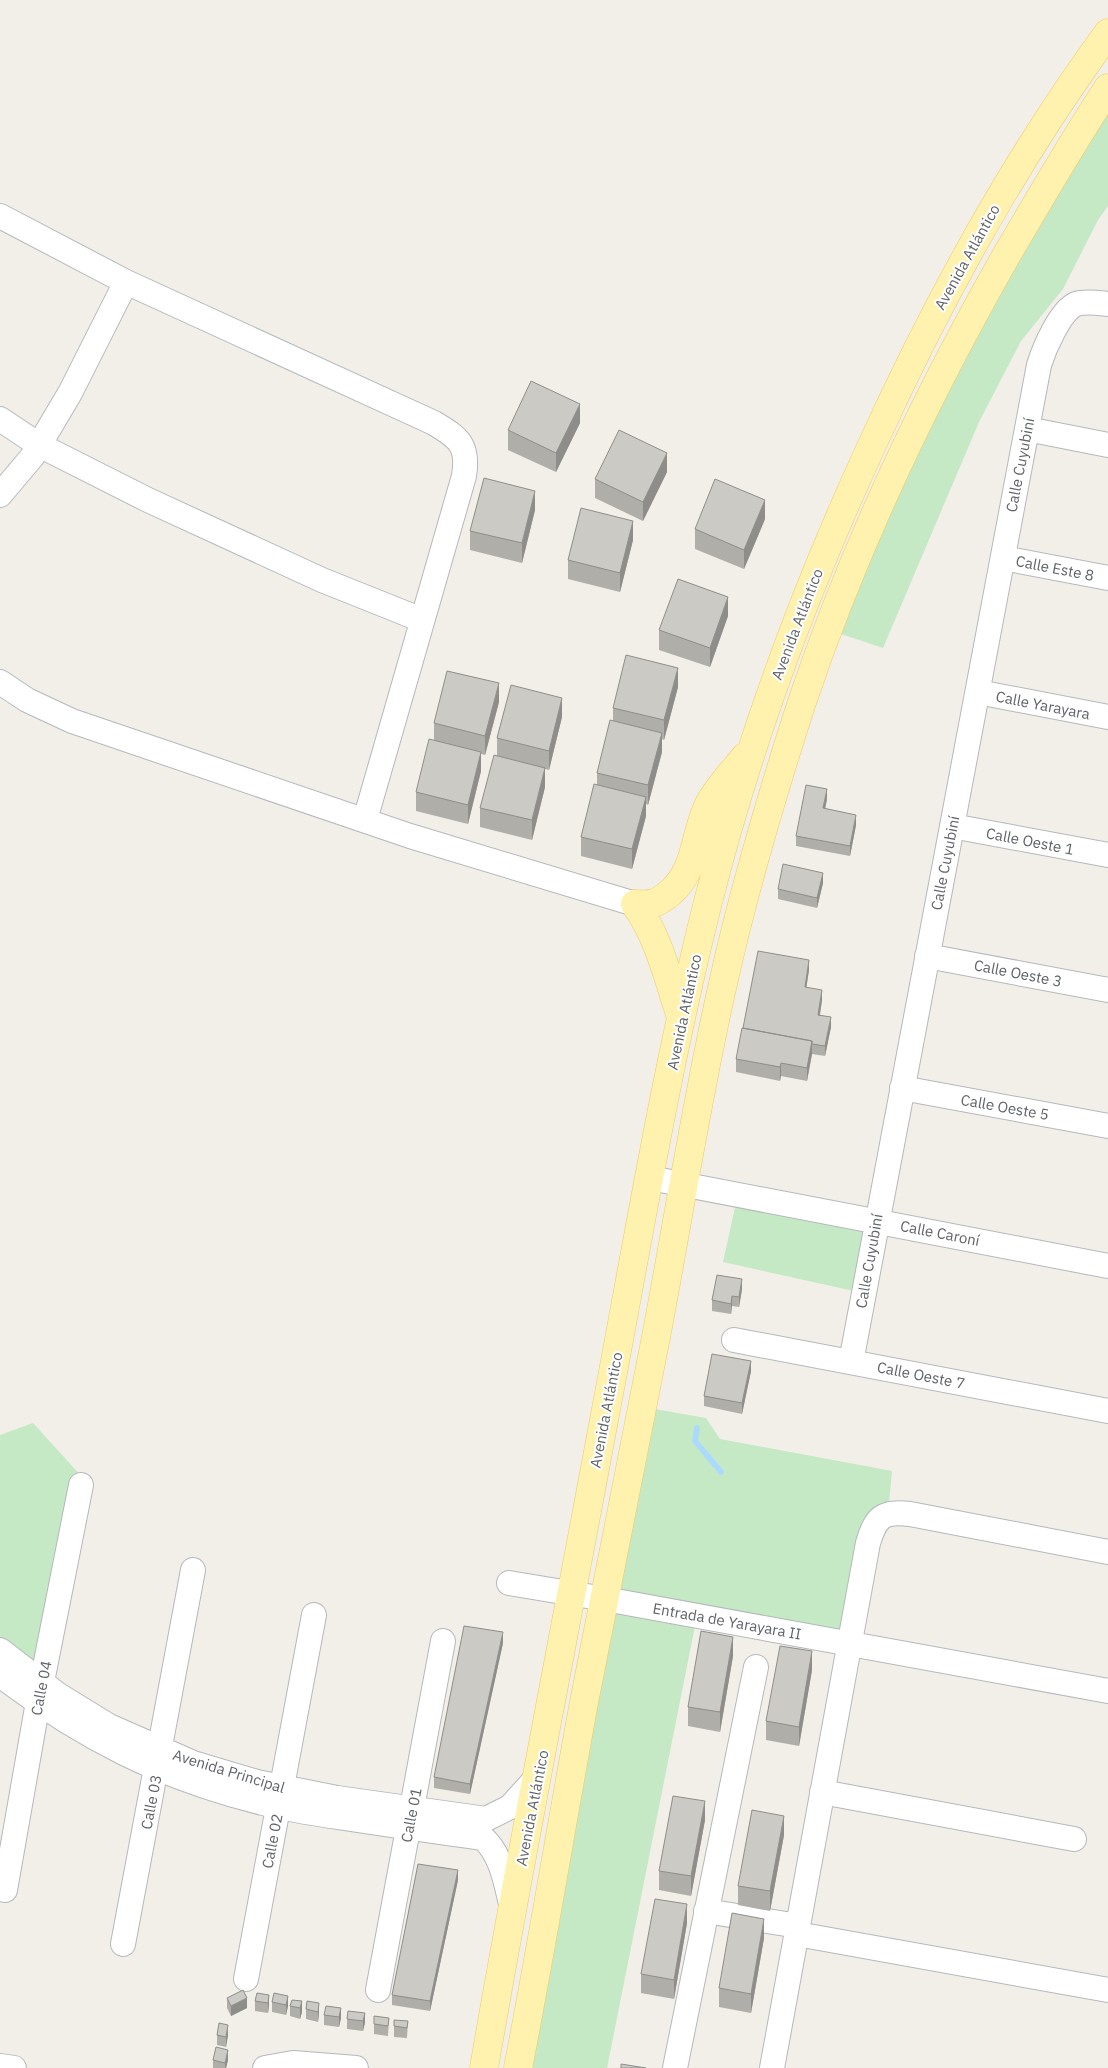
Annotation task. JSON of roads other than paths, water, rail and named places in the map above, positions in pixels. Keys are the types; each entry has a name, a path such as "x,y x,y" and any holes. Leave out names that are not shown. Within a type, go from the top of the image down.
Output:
{"main road":[{"name":"Avenida Atlántico","path":"484,2068 650,1178 682,1019 710,896 754,746 798,616 845,503 903,377 984,224 1108,34"},
{"path":"518,2068 684,1184 716,1018 740,911 779,775 803,700 829,630 896,466 936,384 982,298 1064,157 1102,97 1070,90"},
{"path":"635,904 653,903 663,898 685,876 697,846 704,816 709,805 717,790 754,746"},
{"path":"635,904 646,919 653,934 682,1019"}],"street":[{"path":"0,216 126,282 434,423 450,432 465,452 464,476 364,820"},
{"path":"0,495 32,457 70,393 126,282"},
{"name":"Calle Cuyubiní","path":"851,1362 876,1221 1039,365 1044,350 1068,309 1084,302 1108,304"},
{"path":"0,419 39,445 148,500 322,580 422,620"},
{"path":"1027,429 1108,445"},
{"name":"Calle Este 8","path":"1003,558 1108,578"},
{"path":"0,682 27,700 72,720 364,820 635,904"},
{"name":"Calle Yarayara","path":"978,692 1108,717"},
{"name":"Calle Oeste 1","path":"952,826 1108,855"},
{"name":"Calle Oeste 3","path":"927,956 1108,990"},
{"name":"Calle Oeste 5","path":"902,1088 1108,1126"},
{"name":"Calle Caroní","path":"650,1178 1108,1266"},
{"name":"Calle Oeste 7","path":"734,1340 1108,1410"},
{"name":"Calle 04","path":"5,1890 40,1693 81,1485"},
{"path":"772,2068 868,1543 875,1523 888,1514 910,1514 1108,1552"},
{"name":"Calle 03","path":"123,1944 193,1570"},
{"name":"Entrada de Yarayara II","path":"510,1583 1108,1691"},
{"name":"Calle 02","path":"246,1979 314,1615"},
{"name":"Calle 01","path":"378,1990 443,1641"},
{"name":"Avenida Principal","path":"0,1650 40,1693"},
{"path":"675,2068 756,1667"},
{"name":"Avenida Principal","path":"0,1675 40,1693 57,1694 158,1759 209,1768 281,1797 484,1829"},
{"path":"513,1910 498,1858 484,1829 510,1807 538,1776"},
{"path":"822,1792 1074,1839"},
{"path":"706,1911 1108,1990"},
{"path":"265,2068 293,2064 356,2068"},
{"path":"0,2066 14,2068"}],"waterway":[{"path":"697,1428 695,1441 721,1472"}]}
